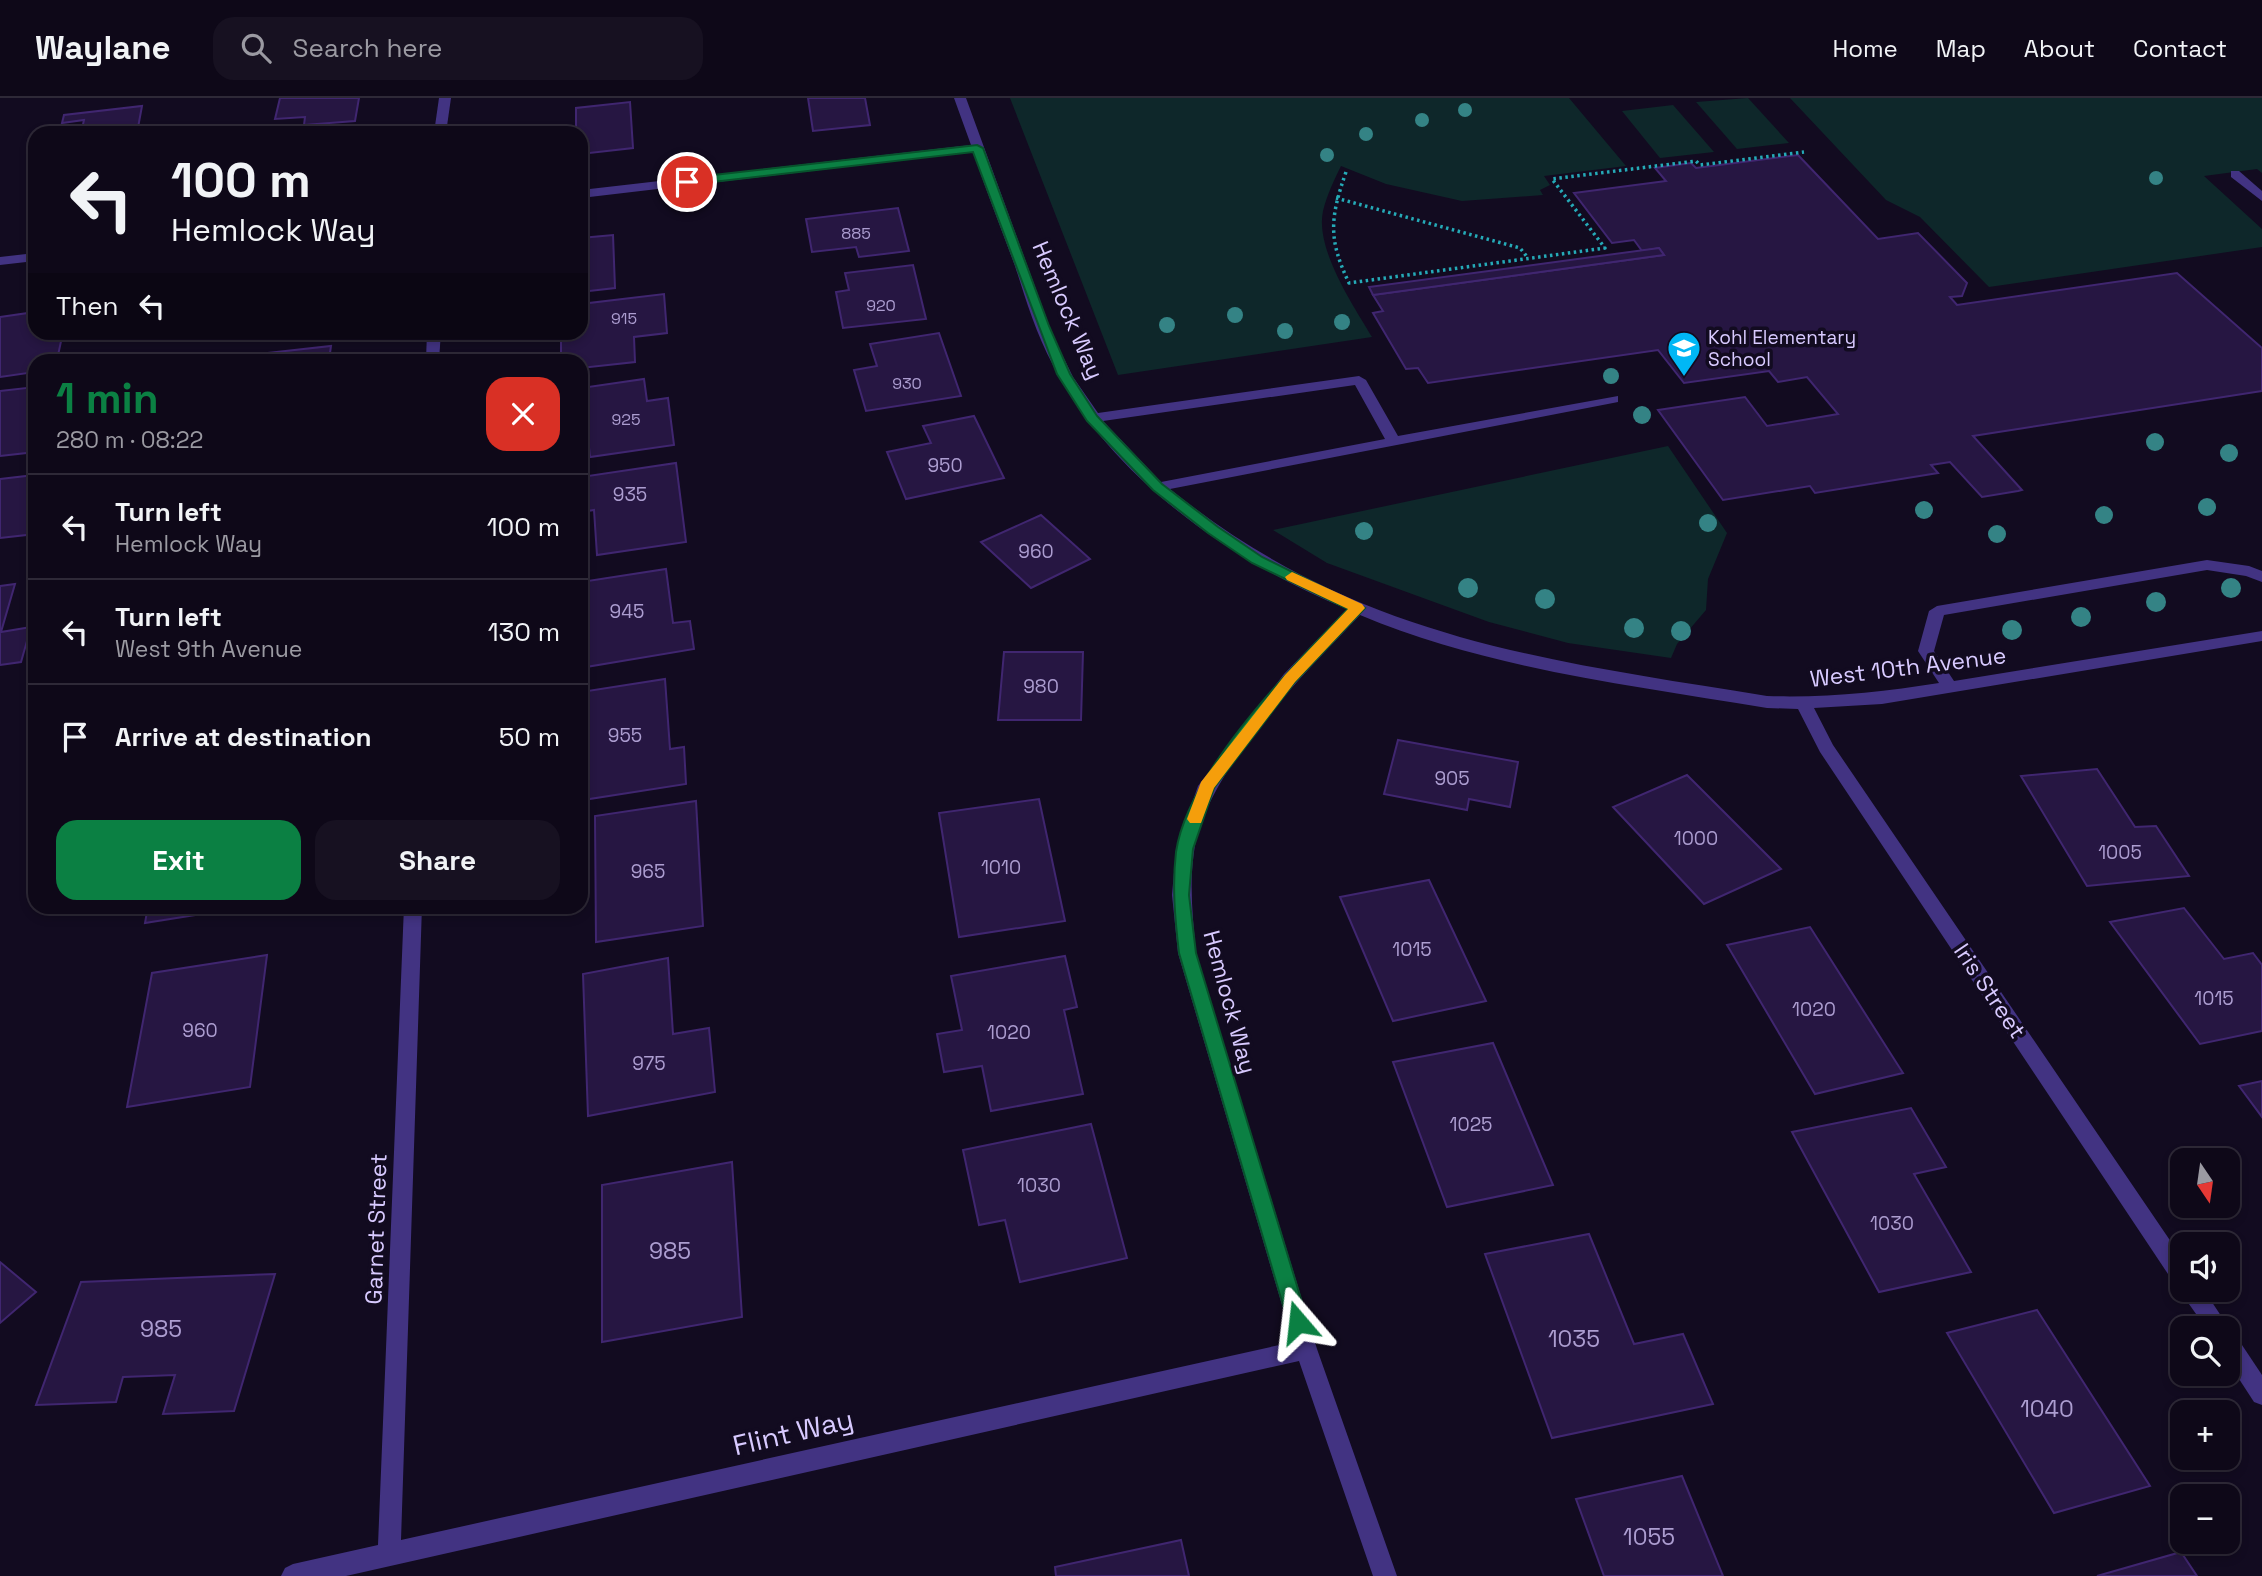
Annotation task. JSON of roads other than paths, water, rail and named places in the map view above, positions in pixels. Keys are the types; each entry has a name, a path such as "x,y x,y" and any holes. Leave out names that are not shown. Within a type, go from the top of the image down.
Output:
{"street":[{"path":"441,126 445,98"},
{"name":"Hemlock Way","path":"960,98 1043,326 1064,374 1092,418 1157,487 1257,560 1357,608 1290,678 1207,786 1185,849 1181,895 1187,953 1306,1349 1385,1576"},
{"path":"588,193 977,148"},
{"path":"2235,174 2262,197"},
{"path":"0,261 28,258"},
{"path":"1092,418 1359,380 1394,442"},
{"path":"1157,487 1613,399"},
{"path":"1950,687 1926,651 1937,611 2207,565 2249,570 2262,577"},
{"name":"West 10th Avenue","path":"1357,608 1407,628 1516,659 1767,702 1803,703 1882,698 2262,636"},
{"name":"Iris Street","path":"1803,703 1826,748 2170,1258"},
{"name":"Garnet Street","path":"389,1554 412,914"},
{"name":"Flint Way","path":"293,1576 1306,1349"},
{"path":"2240,1361 2262,1394"}],"place":[{"name":"Kohl Elementary School","path":"1684,378"}]}
